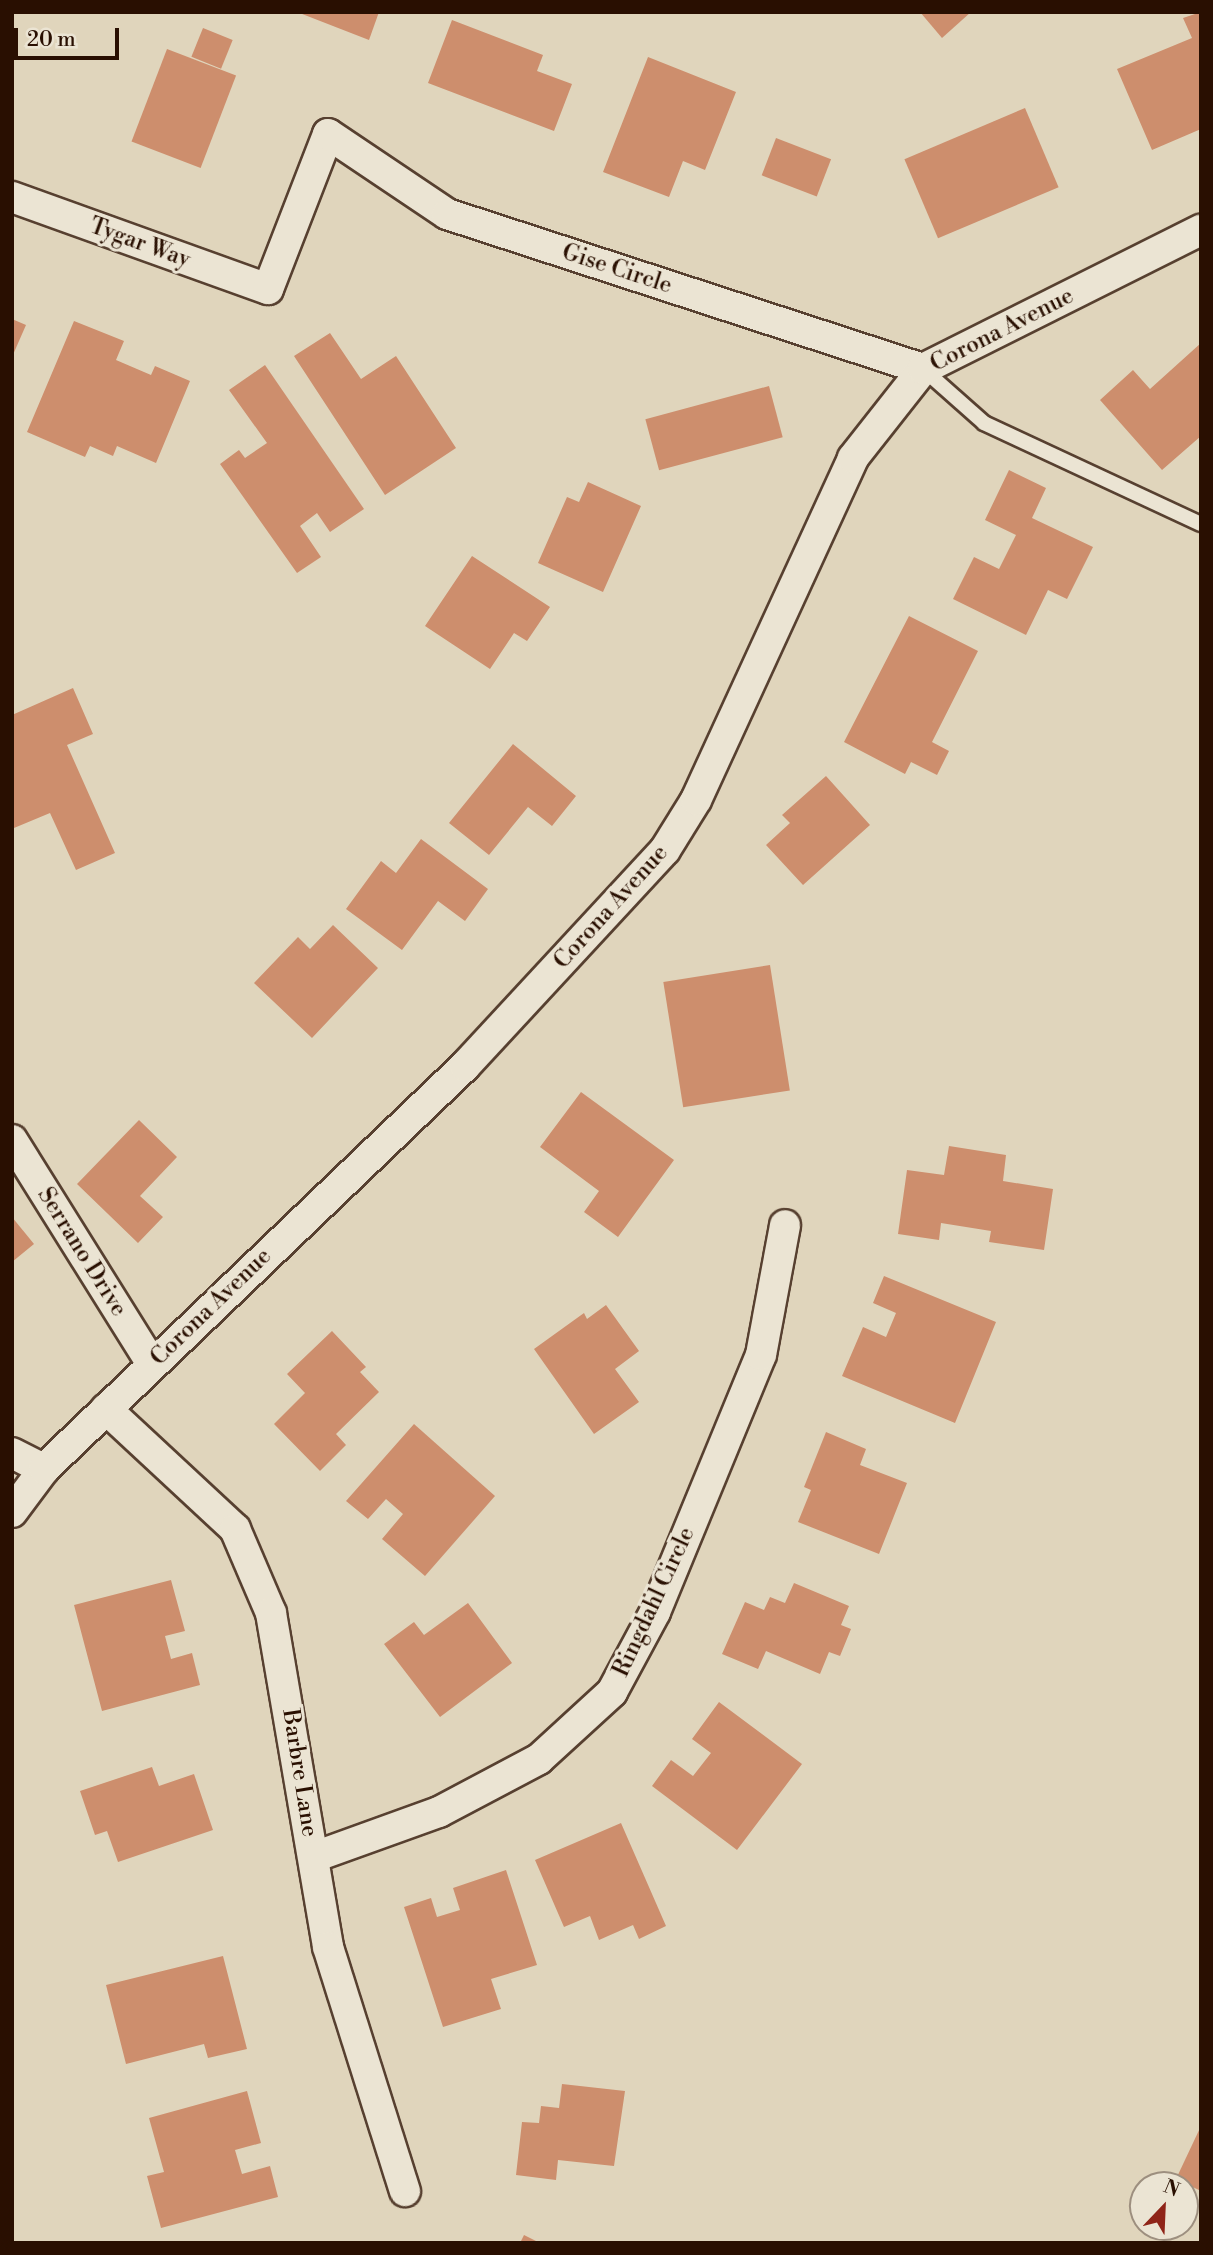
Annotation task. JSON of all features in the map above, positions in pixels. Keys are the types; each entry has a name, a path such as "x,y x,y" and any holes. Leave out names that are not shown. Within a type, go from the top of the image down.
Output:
{"street":[{"name":"Tygar Way","path":"12,197 268,289 328,134"},
{"name":"Gise Circle","path":"328,134 447,214 923,369"},
{"name":"Corona Avenue","path":"12,1512 44,1469 465,1066 665,850 696,800 853,458 923,369 1201,230"},
{"name":"Serrano Drive","path":"12,1140 152,1364"},
{"name":"Ringdahl Circle","path":"314,1857 439,1812 539,1759 612,1692 655,1612 761,1355 785,1225"},
{"name":"Barbre Lane","path":"106,1409 235,1529 271,1613 328,1947 405,2191"},
{"path":"12,1452 44,1469"}],"lane":[{"path":"923,369 984,423 1201,524"}],"building":[{"path":"297,12 379,12 369,40"},
{"path":"920,12 971,12 942,38"},
{"path":"1201,12 1201,129 1152,150 1117,69 1192,38 1183,18"},
{"path":"452,20 543,55 537,71 572,84 554,131 428,83"},
{"path":"203,28 233,40 221,69 191,57"},
{"path":"167,49 236,76 201,168 132,141"},
{"path":"648,57 736,92 705,170 683,161 669,197 603,172"},
{"path":"1025,108 1059,187 938,238 904,159"},
{"path":"776,138 831,159 817,196 762,175"},
{"path":"12,319 26,325 12,357"},
{"path":"74,321 124,341 116,360 151,375 155,366 190,381 156,463 117,446 113,456 90,446 85,457 27,432"},
{"path":"330,333 361,379 396,356 456,448 385,495 294,356"},
{"path":"1201,343 1201,436 1162,470 1100,400 1133,370 1150,389"},
{"path":"265,365 364,509 330,532 317,513 300,526 321,557 297,573 220,464 239,450 245,458 267,443 229,390"},
{"path":"769,386 783,437 659,470 645,419"},
{"path":"1009,470 1046,488 1032,518 1093,547 1067,599 1048,590 1026,635 953,599 974,557 999,569 1016,535 985,520"},
{"path":"588,482 641,506 603,592 538,563 567,497 579,502"},
{"path":"472,556 550,607 527,641 514,633 490,669 425,626"},
{"path":"909,616 978,651 932,742 949,751 937,775 911,762 905,774 844,742"},
{"path":"73,688 93,734 67,745 115,853 76,870 50,813 14,828 12,824 12,715"},
{"path":"513,744 576,796 552,826 528,807 489,855 449,823"},
{"path":"826,776 870,825 803,885 766,845 790,823 782,815"},
{"path":"421,839 488,889 465,921 438,901 402,950 346,909 381,861 396,873"},
{"path":"333,925 378,968 312,1038 254,983 298,937 310,949"},
{"path":"770,965 790,1090 683,1107 663,982"},
{"path":"581,1092 674,1160 618,1237 584,1212 599,1191 540,1147"},
{"path":"139,1120 177,1157 140,1196 163,1217 138,1243 77,1184"},
{"path":"949,1146 1006,1155 1003,1181 1053,1189 1044,1250 989,1242 991,1231 941,1223 939,1240 898,1234 907,1170 944,1175"},
{"path":"12,1217 34,1244 12,1262"},
{"path":"884,1276 996,1322 955,1423 842,1376 863,1327 886,1337 896,1313 873,1303"},
{"path":"606,1305 639,1351 615,1369 639,1402 594,1434 534,1349 584,1313 587,1319"},
{"path":"332,1331 366,1367 360,1372 379,1392 336,1434 346,1445 320,1471 274,1424 305,1393 287,1374"},
{"path":"414,1424 495,1496 425,1576 382,1539 403,1514 386,1499 368,1519 346,1501"},
{"path":"826,1432 866,1449 860,1465 907,1483 879,1554 798,1522 811,1490 804,1487"},
{"path":"171,1580 185,1631 165,1636 171,1659 192,1653 200,1685 102,1711 74,1605"},
{"path":"794,1583 849,1606 841,1625 851,1629 840,1656 829,1652 820,1674 766,1651 758,1669 722,1654 745,1602 764,1610 770,1597 785,1603"},
{"path":"468,1603 512,1663 440,1717 384,1644 414,1622 424,1635"},
{"path":"719,1702 802,1764 737,1850 652,1786 671,1760 693,1776 711,1753 692,1739"},
{"path":"152,1767 159,1786 194,1774 213,1830 118,1862 107,1831 95,1835 80,1791"},
{"path":"621,1823 666,1926 639,1939 633,1925 599,1940 590,1916 564,1927 535,1860"},
{"path":"506,1870 537,1965 491,1979 501,2009 443,2027 404,1907 431,1898 437,1917 460,1910 453,1888"},
{"path":"223,1956 247,2049 208,2058 204,2044 126,2064 106,1985"},
{"path":"562,2084 625,2091 614,2166 558,2160 556,2180 516,2175 522,2122 539,2123 541,2106 559,2108"},
{"path":"247,2091 261,2143 235,2150 242,2174 270,2166 278,2197 161,2228 147,2176 164,2172 149,2118"},
{"path":"1201,2126 1201,2191 1199,2171 1180,2171"},
{"path":"524,2235 540,2243 520,2243"}]}
